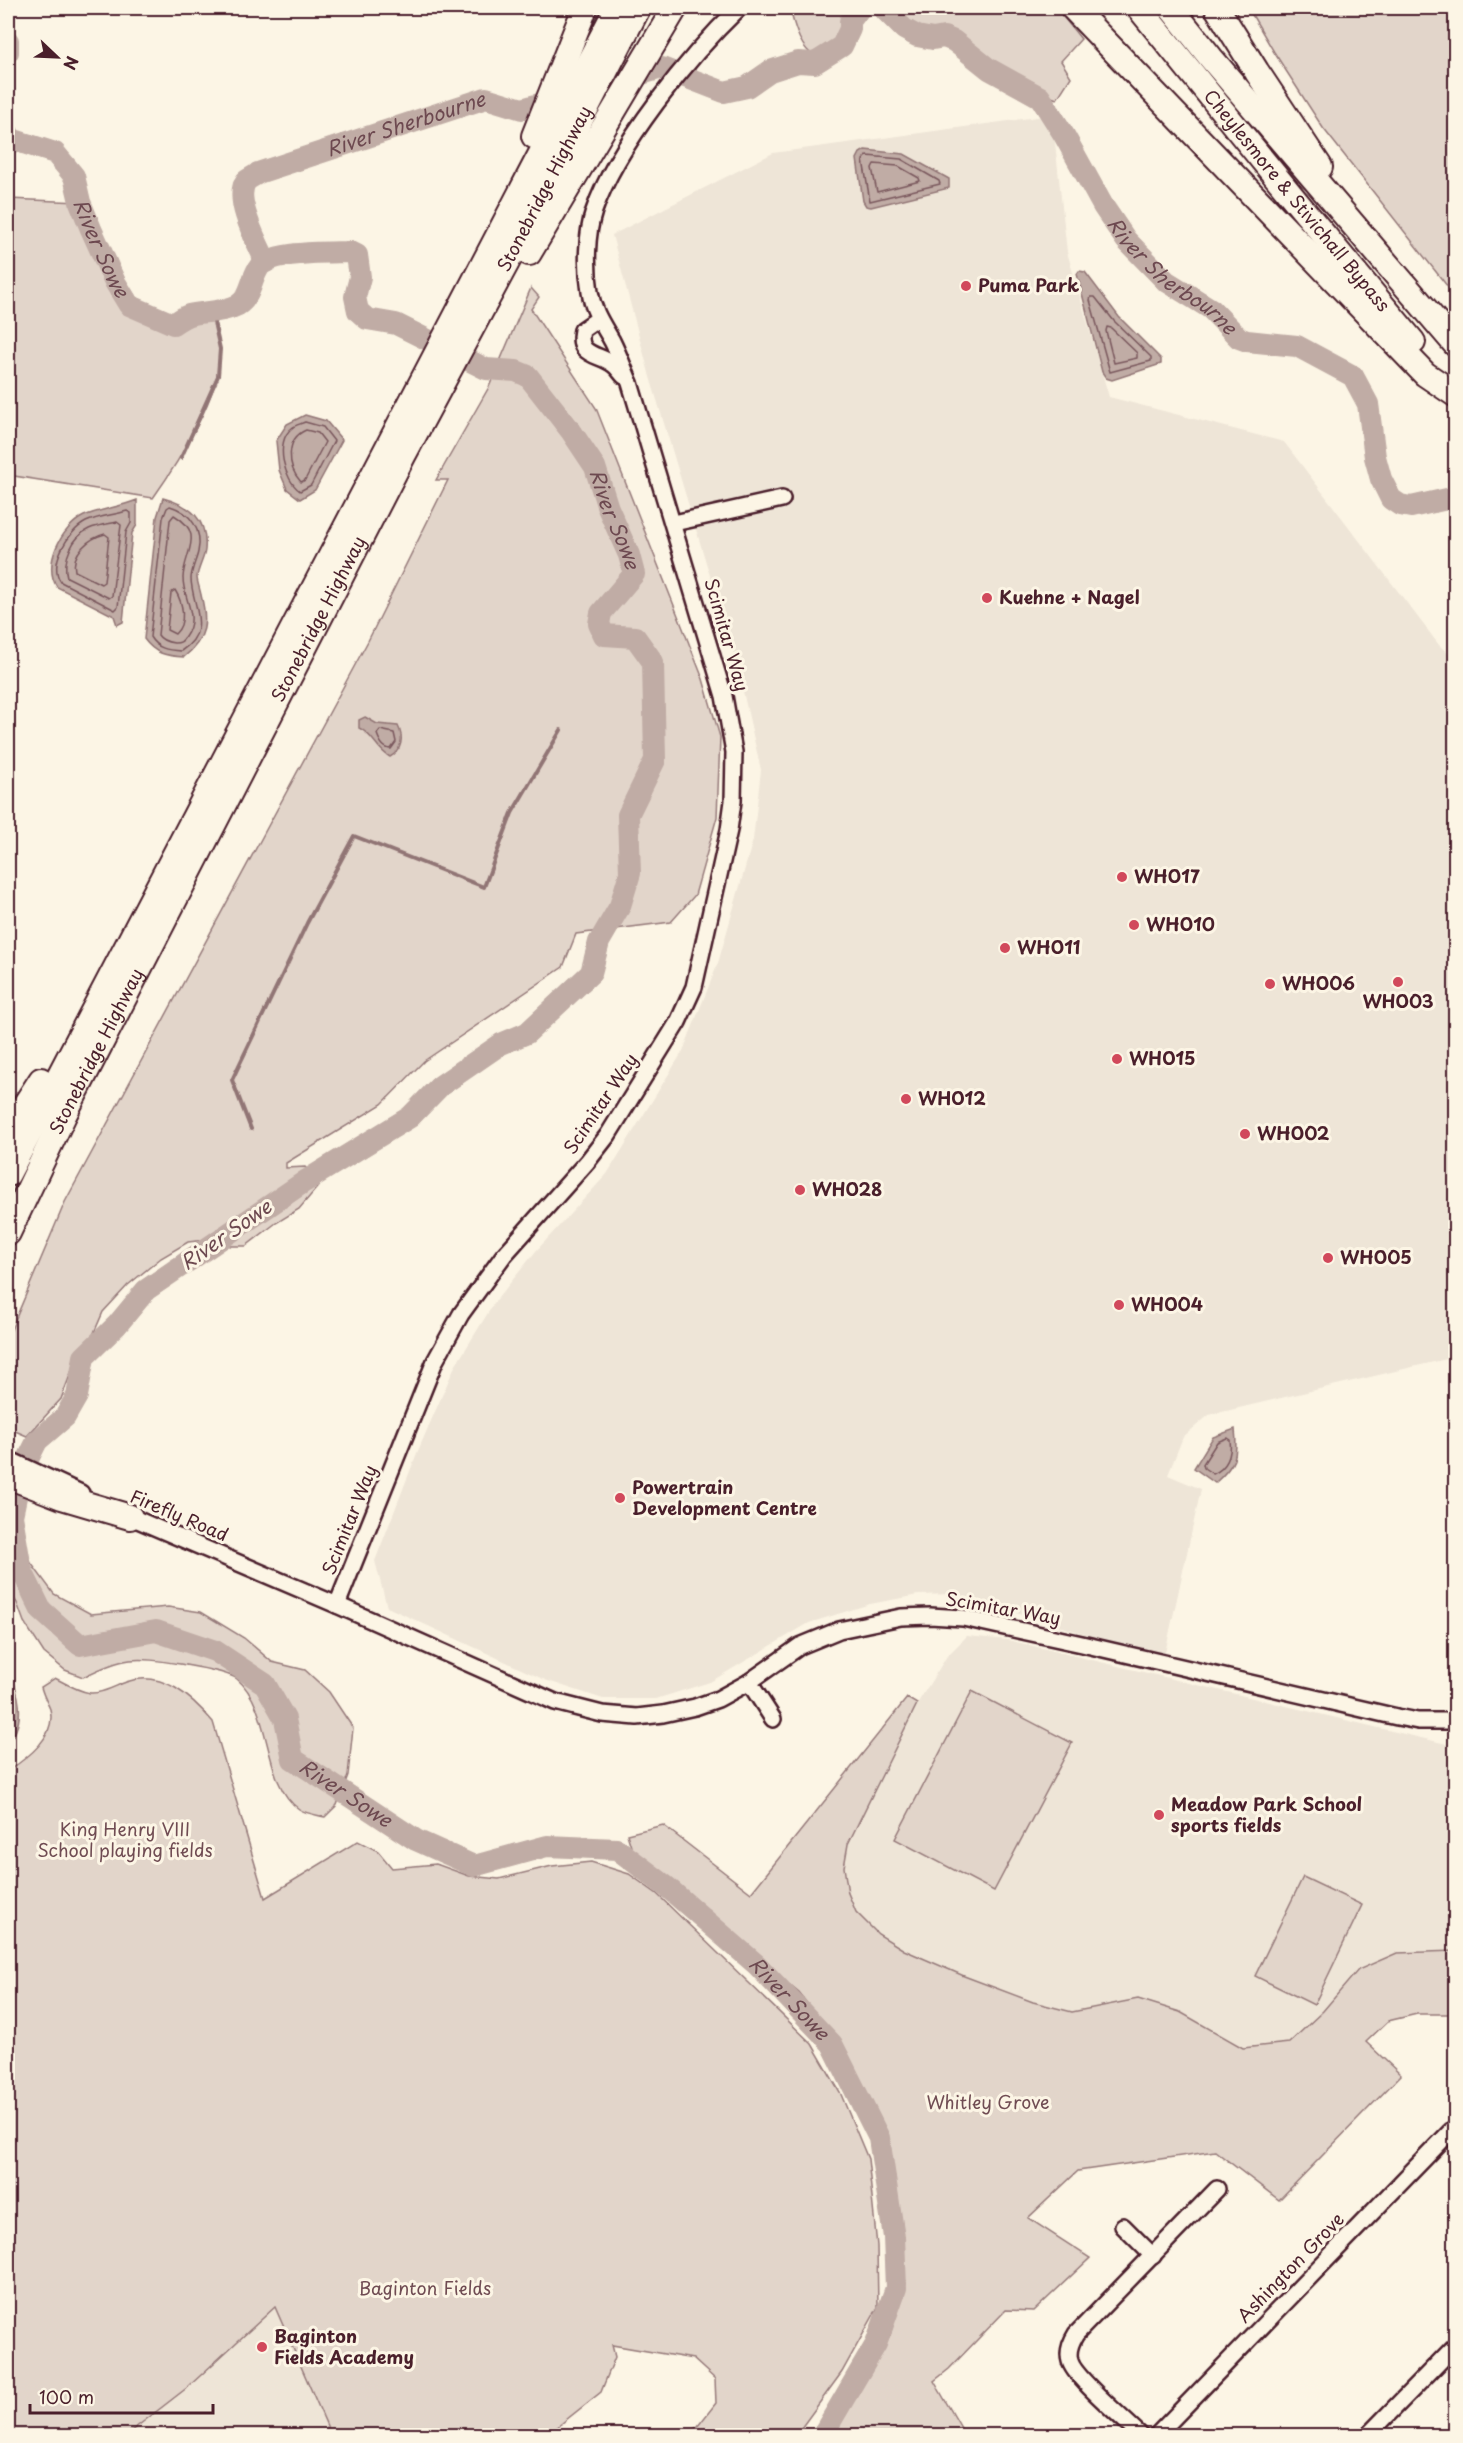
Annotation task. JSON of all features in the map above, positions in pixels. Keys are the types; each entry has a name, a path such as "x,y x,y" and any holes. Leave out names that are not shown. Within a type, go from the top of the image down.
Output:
{"highway":[{"path":"568,82 585,8"},
{"name":"Stonebridge Highway","path":"8,1233 69,1105 441,379 568,82 617,8"},
{"name":"Stonebridge Highway","path":"462,327 586,111 638,8"},
{"path":"462,327 624,95 675,8"},
{"path":"1073,8 1425,374 1455,393"},
{"name":"Cheylesmore & Stivichall Bypass","path":"1139,8 1455,393"},
{"name":"Cheylesmore & Stivichall Bypass","path":"1172,8 1211,58 1455,345"},
{"path":"1217,8 1318,162 1337,207"},
{"name":"Stonebridge Highway","path":"8,1174 315,581 441,379"},
{"path":"8,1131 103,992"},
{"path":"8,1476 64,1492 130,1517"}],"street":[{"name":"Scimitar Way","path":"739,8 716,30 642,125 609,177 594,212 589,236 591,299 598,319 613,342 630,383 674,523 724,696 734,752 733,801 729,830 694,987 678,1022 608,1135 587,1162 504,1255 461,1314 426,1382 337,1605 555,1702 602,1714 637,1717 663,1714 718,1699 749,1682 800,1646 839,1630 901,1617 930,1616 963,1618 1397,1717 1418,1721 1455,1721"},
{"name":"Scimitar Way","path":"598,319 582,330 581,342 591,355 615,366 630,383"},
{"path":"674,523 782,499"},
{"path":"8,1459 64,1492"},
{"name":"Firefly Road","path":"130,1517 337,1605"},
{"path":"749,1682 773,1719"},
{"name":"Ashington Grove","path":"1156,2436 1450,2132 1455,2130"},
{"path":"1141,2436 1077,2374 1069,2354 1072,2341 1076,2334 1217,2189"},
{"path":"1123,2226 1153,2256"},
{"path":"1367,2436 1455,2345"}],"shaded area":[{"path":"1052,115 1067,252 1109,397 1284,442 1439,645 1455,660 1455,1357 1209,1415 1183,1437 1168,1475 1201,1489 1165,1653 1088,1635 955,1594 918,1595 870,1604 809,1623 710,1682 656,1699 603,1699 545,1680 387,1607 375,1561 417,1453 454,1368 494,1303 536,1251 607,1174 683,1051 718,963 753,840 761,770 737,665 650,377 612,235 773,153"},
{"name":"Meadow Park School sports fields","path":"967,1636 1008,1640 1455,1746 1455,1951 1397,1953 1323,2011 1289,2043 1243,2048 1180,2012 1138,1999 1072,2012 1033,2002 904,1950 878,1934 856,1912 848,1893 844,1867 848,1844 917,1704 947,1656"},
{"name":"Baginton Fields Academy","path":"275,2307 331,2435 126,2436 188,2387"}],"green space":[{"path":"795,8 850,8 841,36 816,57 806,49 799,38 791,13"},
{"path":"896,8 1056,8 1081,39 1061,61 1071,77 1057,99 981,56 964,38 951,31 922,32 915,29 906,22"},
{"path":"1248,8 1455,8 1455,296 1323,128"},
{"path":"8,199 80,202 115,282 129,305 173,324 188,315 212,313 220,349 219,366 214,385 207,405 186,447 153,498 8,475"},
{"path":"531,288 539,297 531,309 596,408 703,679 720,737 717,817 695,895 671,922 576,934 563,967 424,1061 382,1104 286,1163 286,1168 305,1167 321,1183 299,1209 246,1246 231,1246 205,1240 188,1242 161,1258 128,1285 103,1312 93,1335 78,1354 61,1399 27,1436 8,1428 8,1337 65,1202 368,641 448,480 436,480 489,387"},
{"path":"8,1492 31,1563 54,1594 91,1614 168,1607 201,1612 244,1638 272,1662 305,1670 329,1692 353,1728 348,1775 337,1805 325,1817 302,1811 287,1797 273,1765 257,1708 248,1692 233,1676 192,1666 130,1660 109,1665 83,1677 65,1670 44,1653 24,1622 17,1603 8,1589"},
{"path":"55,1678 90,1693 104,1691 139,1679 152,1679 175,1688 196,1703 213,1722 265,1898 358,1841 378,1851 392,1868 436,1864 469,1876 499,1879 552,1866 591,1862 629,1874 657,1894 812,2044 840,2092 868,2159 877,2246 878,2307 842,2372 796,2435 686,2435 698,2426 716,2403 715,2379 693,2359 612,2345 615,2357 601,2392 547,2435 331,2435 275,2307 188,2387 126,2435 8,2435 8,1771 24,1760 45,1737 51,1719 50,1709 41,1687"},
{"path":"972,1691 1072,1743 994,1891 895,1839"},
{"name":"Whitley Grove","path":"907,1698 917,1704 848,1844 844,1867 848,1893 856,1912 878,1934 904,1950 1033,2002 1072,2012 1138,1999 1180,2012 1243,2048 1289,2043 1323,2011 1358,1970 1397,1953 1455,1951 1455,2014 1417,2014 1388,2021 1366,2042 1401,2075 1279,2200 1215,2151 1078,2171 1028,2218 1090,2258 1034,2311 1006,2310 949,2369 934,2381 965,2435 834,2435 890,2336 901,2288 902,2257 883,2137 837,2042 799,1993 634,1856 627,1834 663,1825 751,1893"},
{"path":"1303,1877 1362,1905 1314,2005 1255,1976"}],"water":[{"path":"865,150 904,154 949,179 949,188 871,207 866,206 863,201 857,159"},
{"path":"1079,271 1085,272 1119,317 1161,359 1161,364 1112,380 1106,378 1102,372 1077,274"},
{"path":"305,415 326,421 342,440 315,490 300,499 287,489 279,470 276,441 287,424"},
{"path":"163,498 189,509 204,530 204,553 197,577 205,613 204,629 192,650 184,657 161,653 152,648 144,639 157,517"},
{"path":"137,500 137,525 132,533 123,622 117,625 114,616 57,587 53,578 53,558 61,537 76,521 84,516"},
{"path":"365,717 377,724 398,726 401,743 390,757 359,728 359,720"},
{"path":"1235,1429 1234,1459 1215,1483 1194,1468 1213,1437"},
{"path":"8,1667 18,1696 19,1716 18,1725 8,1743"}],"waterway":[{"name":"River Sherbourne","path":"266,262 248,222 243,199 246,181 258,173 486,98 522,109 662,68 724,92 747,87 770,71 798,62 815,63 842,46 850,29 850,21 860,8"},
{"name":"River Sherbourne","path":"883,8 904,29 917,36 933,39 944,37 954,41 989,69 1040,97 1103,206 1126,240 1166,281 1211,309 1239,338 1247,341 1297,346 1353,376 1368,404 1375,457 1381,479 1391,499 1400,505 1411,507 1456,497"},
{"path":"896,21 908,8"},
{"name":"River Sowe","path":"8,41 8,52"},
{"name":"River Sowe","path":"8,133 11,139 55,153 74,176 80,202 91,229 115,282 129,305 173,324 189,315 238,305 248,293 258,269 274,258 301,254 351,252 357,255 360,277 355,297 358,311 367,319 396,324 486,369 516,371 528,376 571,431 595,467 608,508 629,555 634,574 601,613 599,624 604,635 635,637 653,662 655,760 628,815 630,873 620,906 599,942 591,973 527,1033 501,1044 440,1086 410,1117 304,1182 146,1290 117,1325 84,1357 77,1396 65,1417 37,1441 21,1473 12,1516 21,1569 41,1610 80,1645 156,1631 215,1651 265,1684 285,1719 293,1759 416,1840 474,1866 547,1846 617,1849 667,1887 757,1965 832,2044 879,2138 894,2237 896,2288 876,2344 822,2436"},
{"path":"181,458 218,376 220,349 212,313"},
{"path":"251,1129 232,1080 307,923 354,836 484,887 512,813 561,730"}],"place":[{"name":"Puma Park","path":"966,286"},
{"name":"Kuehne + Nagel","path":"987,598"},
{"name":"WH017","path":"1122,877"},
{"name":"WH010","path":"1134,925"},
{"name":"WH011","path":"1005,948"},
{"name":"WH003","path":"1398,982"},
{"name":"WH006","path":"1270,984"},
{"name":"WH015","path":"1117,1059"},
{"name":"WH012","path":"906,1099"},
{"name":"WH002","path":"1245,1134"},
{"name":"WH028","path":"800,1190"},
{"name":"WH005","path":"1328,1258"},
{"name":"WH004","path":"1119,1305"},
{"name":"Powertrain Development Centre","path":"620,1498"},
{"name":"Meadow Park School sports fields","path":"1159,1815"},
{"name":"Baginton Fields Academy","path":"262,2347"}],"park label":[{"name":"King Henry VIII School playing fields","path":"125,1840"},
{"name":"Baginton Fields","path":"425,2289"}]}
